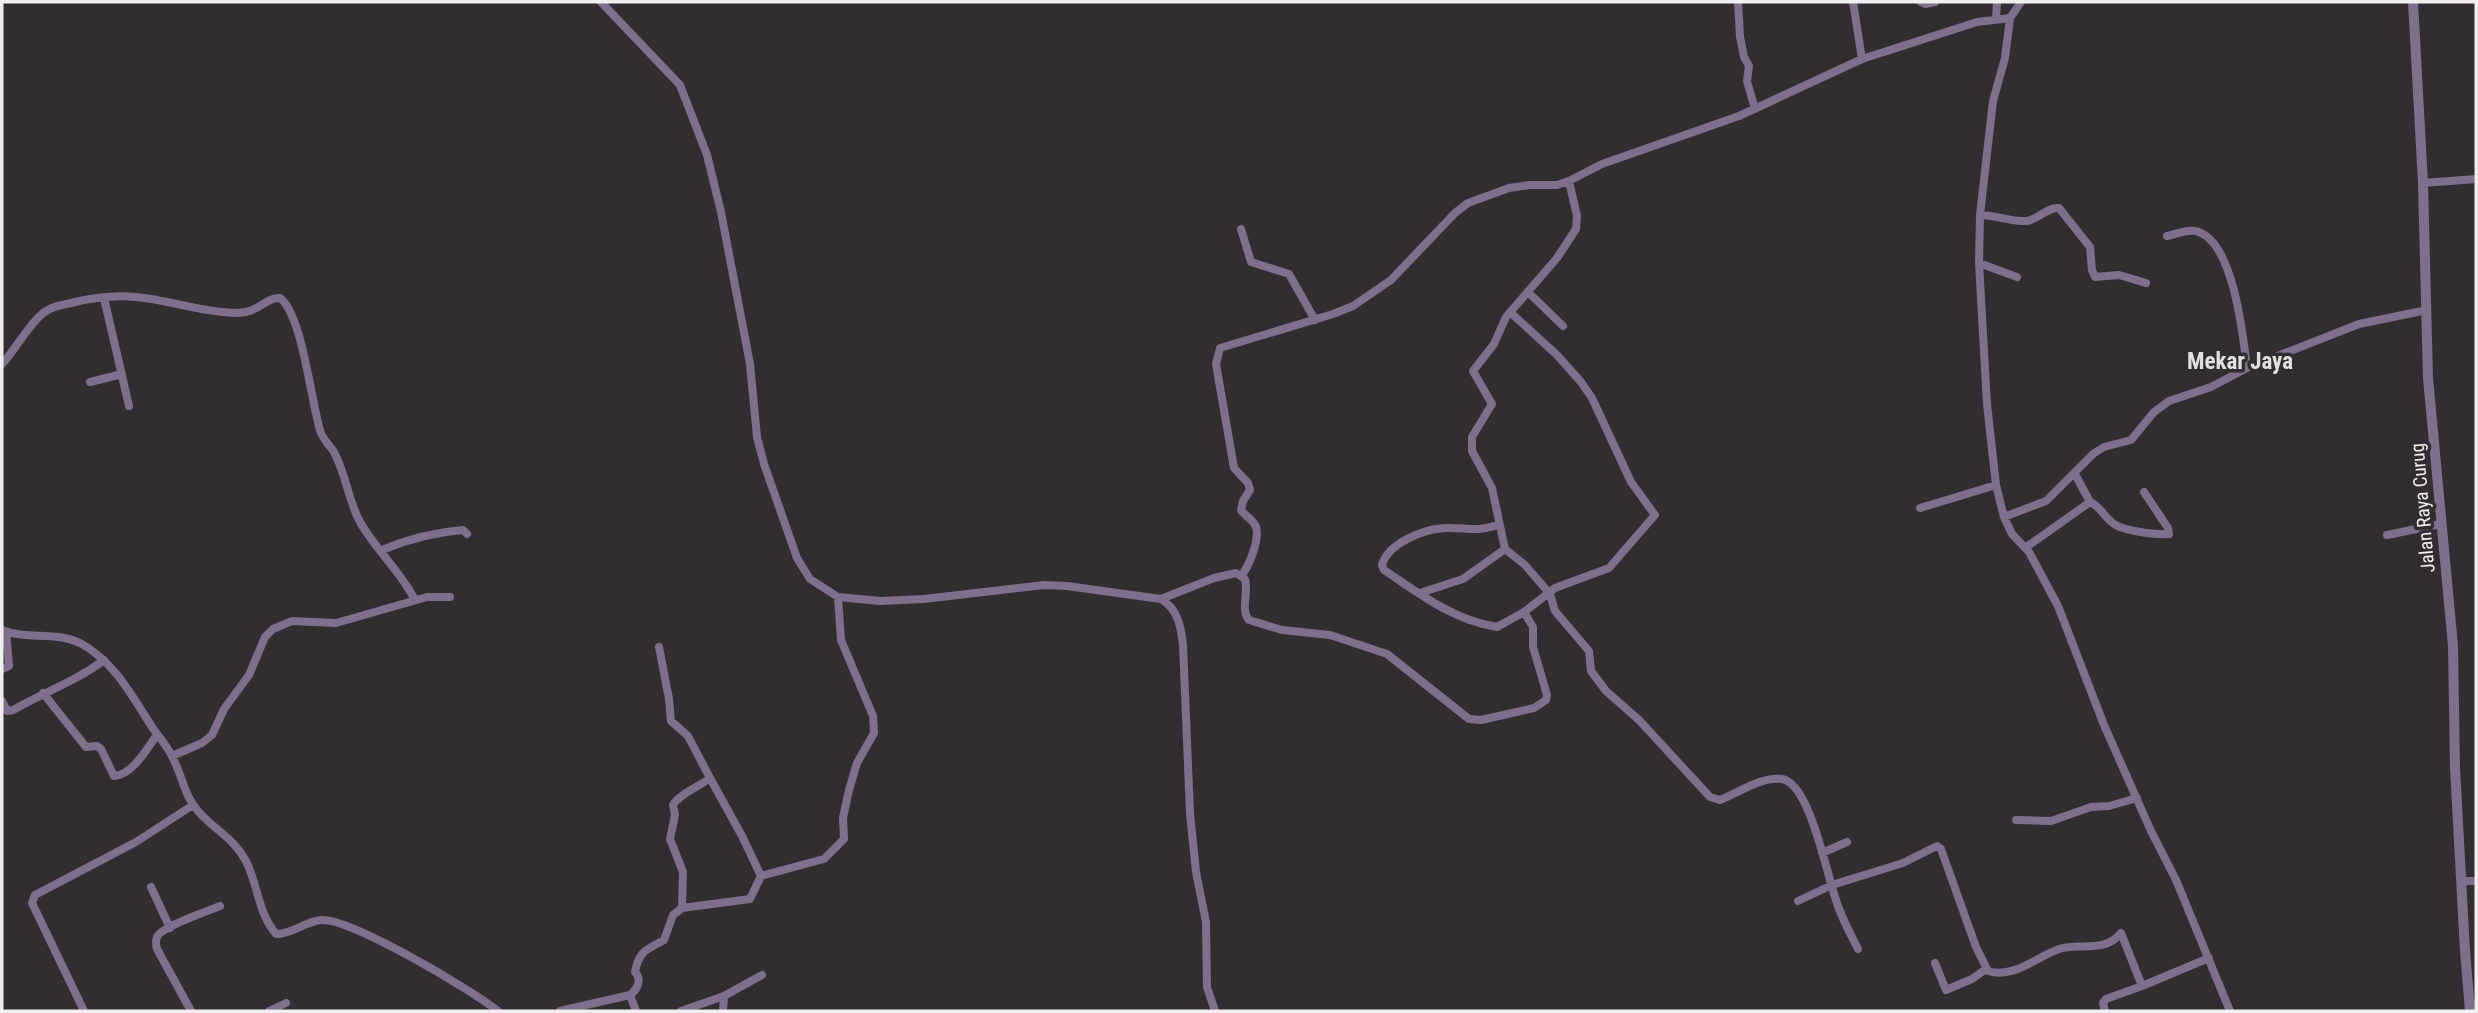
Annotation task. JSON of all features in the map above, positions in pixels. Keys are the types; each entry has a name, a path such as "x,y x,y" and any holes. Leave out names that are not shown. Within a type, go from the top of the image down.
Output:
{"street":[{"path":"601,2 680,85 686,96 707,155 721,212 750,364 757,437 797,558 810,579 838,597 880,601 924,599 1044,585 1161,599 1214,578 1236,573 1247,584 1245,611 1249,620 1282,630 1329,635 1387,654 1459,712 1474,720 1534,708 1546,700 1546,687 1534,647 1535,634 1524,612"},
{"path":"1738,2 1740,37 1744,57 1749,66 1747,80 1755,109"},
{"path":"1853,2 1862,59"},
{"path":"1922,2 1935,2"},
{"path":"1996,19 1997,2"},
{"path":"2021,2 2010,18 2005,58 1993,101 1980,215 1979,263 1987,404 1996,485 2004,517 2012,534 2025,548 2058,606 2104,725 2176,880 2230,1011"},
{"name":"Jalan Raya Curug","path":"2413,2 2423,183 2428,378 2453,646 2455,768 2470,1011"},
{"path":"1241,576 1251,562 1257,532 1253,521 1241,510 1250,490 1248,483 1234,468 1215,358 1224,345 1315,320 1353,306 1391,280 1460,208 1509,188 1530,184 1557,185 1569,181 1602,163 1673,141 1755,109 1862,59 1939,33 2010,18"},
{"path":"2423,183 2476,180"},
{"path":"1569,181 1577,216 1576,229 1557,258 1510,312 1494,344 1473,371 1492,404 1472,437 1472,450 1492,488 1505,549 1525,565 1548,592 1555,611 1588,651 1591,671 1606,691 1639,720 1710,797 1720,800 1765,782 1785,780 1793,786 1806,804 1844,922 1858,950"},
{"path":"1980,215 2029,220 2042,216 2052,208 2059,208 2091,247 2095,277 2119,275 2146,283"},
{"path":"1241,229 1251,262 1289,274 1315,320"},
{"path":"2167,236 2197,231 2209,237 2216,245 2237,299 2247,368"},
{"path":"1979,263 2017,277"},
{"path":"1528,292 1563,326"},
{"path":"2,364 44,312 57,306 104,298 133,297 164,301 191,309 235,313 251,312 271,299 284,300 296,330 320,430 334,452 359,520 415,600"},
{"path":"104,298 129,406"},
{"path":"2004,517 2046,501 2093,454 2104,447 2134,437 2161,406 2211,387 2247,368 2359,324 2427,310"},
{"path":"1499,524 1484,530 1434,530 1404,541 1383,560 1382,567 1440,608 1492,627 1504,625 1548,592 1612,566 1655,515 1631,482 1587,390 1557,355 1510,312"},
{"path":"90,382 121,374"},
{"path":"2075,474 2090,502 2116,525 2169,534 2168,528 2144,492"},
{"path":"1920,508 1996,485"},
{"path":"2025,548 2090,502"},
{"path":"2387,535 2441,524"},
{"path":"382,550 395,544 452,531 463,530 467,534"},
{"path":"1420,593 1463,579 1505,549"},
{"path":"172,756 202,743 212,735 224,709 249,675 265,637 273,629 292,621 336,623 427,597 450,597"},
{"path":"560,1011 630,995 636,991 639,982 639,976 635,972 638,959 648,947 664,940 673,915 682,908 750,899 761,876 824,859 844,839 843,818 849,790 857,763 874,733 873,716 841,640 838,597"},
{"path":"1161,599 1176,615 1184,645 1189,813 1196,872 1206,922 1207,987 1214,1011"},
{"path":"2,669 9,666 4,630 32,636 55,636 78,642 104,660 121,680 172,756 193,805 233,842 241,853 249,868 268,925 276,934 291,932 317,921 330,922 390,946 498,1011"},
{"path":"659,647 671,721 688,736 743,836 761,876"},
{"path":"2,701 8,711 76,680 104,660"},
{"path":"43,693 86,747 97,746 102,749 114,776 120,776 129,769 157,735"},
{"path":"682,908 683,872 670,839 675,815 673,805 676,799 697,789 710,778"},
{"path":"2016,820 2052,821 2091,807 2109,806 2137,798"},
{"path":"84,1011 32,898 136,842 193,805"},
{"path":"1822,853 1847,842"},
{"path":"1798,901 1832,885 1893,867 1937,846 1941,849 1986,969 1995,973 2015,970 2064,948 2102,946 2121,933 2142,986"},
{"path":"2461,881 2476,881"},
{"path":"150,887 170,928"},
{"path":"191,1011 156,944 158,934 220,906"},
{"path":"2105,1011 2103,1003 2106,999 2209,958"},
{"path":"1935,963 1945,990 1972,979 1986,969"},
{"path":"681,1011 724,996 762,975"},
{"path":"630,995 636,1011"},
{"path":"723,1011 724,996"},
{"path":"269,1011 286,1003"}],"district":[{"name":"Mekar Jaya","path":"2240,361"}]}
